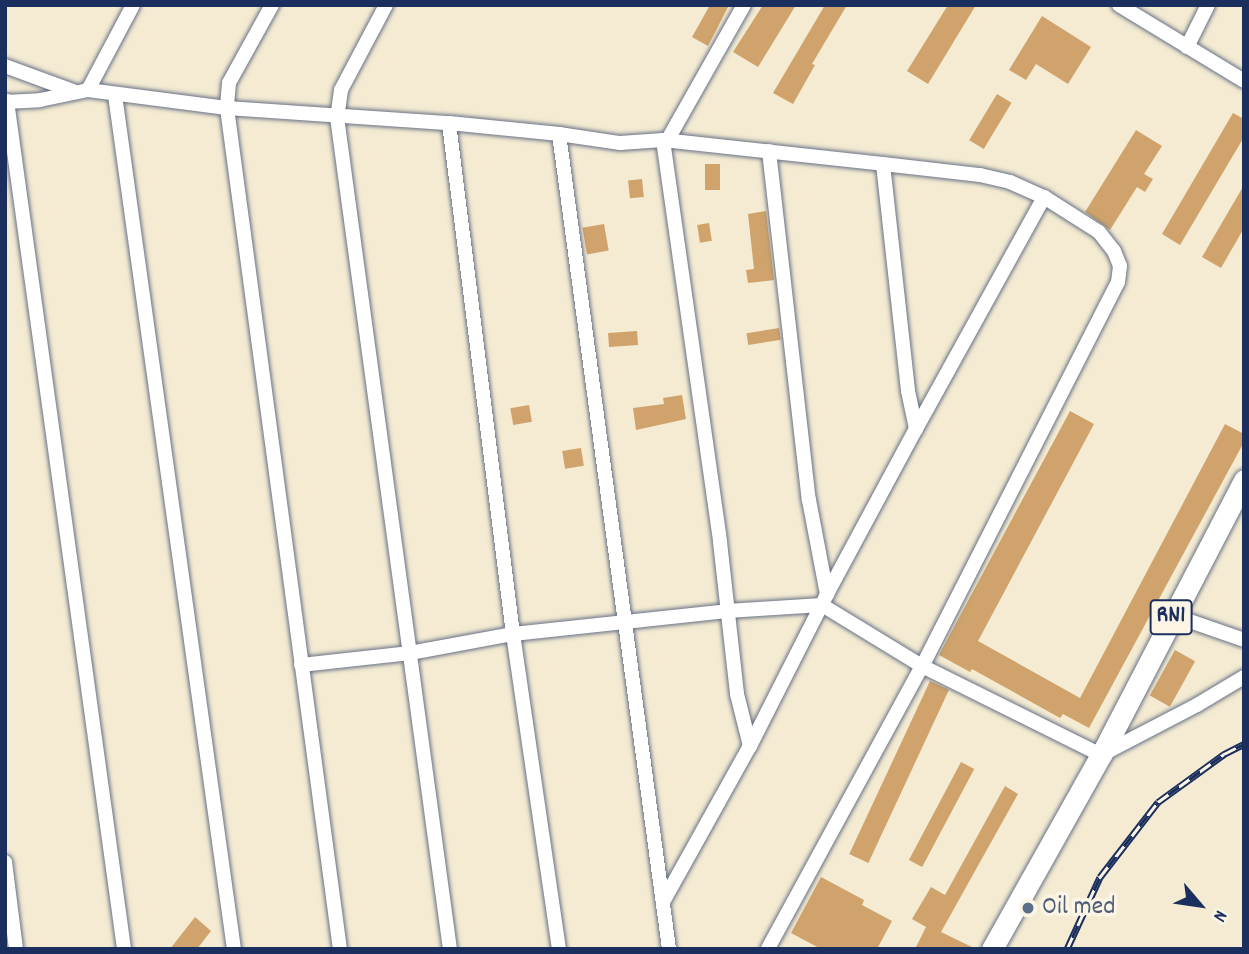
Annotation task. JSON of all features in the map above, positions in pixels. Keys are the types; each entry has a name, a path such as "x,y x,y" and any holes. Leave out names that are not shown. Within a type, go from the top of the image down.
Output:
{"highway":[{"name":"RN1","path":"992,949 1101,755 1244,480"}],"street":[{"path":"124,949 6,101 40,100 80,91 133,5"},
{"path":"272,5 233,75 227,108 340,949"},
{"path":"386,5 341,90 337,117 450,949"},
{"path":"744,5 665,140 720,542 737,694 750,746"},
{"path":"1119,5 1244,80"},
{"path":"1187,47 1208,5"},
{"path":"5,66 80,91 227,108 449,123 620,143 665,140 980,175 1010,182 1044,197 1099,232 1114,251 1120,265 1118,282 922,666 768,949"},
{"path":"115,95 234,949"},
{"path":"449,123 513,634 559,949"},
{"path":"559,134 669,949"},
{"path":"769,150 809,500 824,600"},
{"path":"883,163 908,391 916,429"},
{"path":"663,902 750,746 824,600 1044,197"},
{"path":"301,665 410,653 513,634 824,600 922,666 1101,755 1244,677"},
{"path":"1172,615 1244,640"},
{"path":"5,862 16,949"}],"building":[{"path":"710,5 729,5 708,46 692,37"},
{"path":"763,5 796,5 758,67 733,52"},
{"path":"825,5 847,5 812,64 815,65 793,104 773,93"},
{"path":"948,5 976,5 928,84 907,71"},
{"path":"1042,16 1091,47 1068,84 1036,64 1026,80 1009,70"},
{"path":"997,94 1012,103 984,149 969,140"},
{"path":"1233,113 1244,119 1244,137 1180,245 1162,234"},
{"path":"1136,130 1162,146 1144,174 1153,179 1145,192 1137,187 1110,230 1085,212"},
{"path":"705,164 720,164 720,190 705,190"},
{"path":"642,179 644,197 630,198 628,180"},
{"path":"1244,185 1244,228 1221,268 1202,257"},
{"path":"766,211 774,280 748,283 746,270 754,269 748,214"},
{"path":"709,223 712,241 700,243 697,225"},
{"path":"604,224 609,251 587,254 582,228"},
{"path":"779,328 781,340 748,345 746,333"},
{"path":"637,331 638,345 609,347 608,333"},
{"path":"682,395 686,419 636,430 633,408 664,404 663,398"},
{"path":"529,405 532,422 513,425 510,408"},
{"path":"1070,411 1094,424 978,641 1080,698 1225,424 1244,434 1244,442 1089,728 1063,714 1060,718 972,669 970,672 939,655"},
{"path":"581,448 584,466 565,469 562,451"},
{"path":"1175,650 1195,661 1170,707 1150,695"},
{"path":"930,681 949,690 868,863 849,854"},
{"path":"961,762 974,769 922,867 909,860"},
{"path":"1005,786 1018,794 941,932 976,949 915,949 926,927 912,919 931,887 945,895"},
{"path":"821,877 864,900 862,905 892,921 877,949 821,949 791,933"},
{"path":"195,917 211,931 197,949 170,949"}],"railway":[{"path":"1067,949 1100,877 1158,802 1224,754 1244,744"}],"place":[{"name":"Oil med","path":"1028,908"}]}
